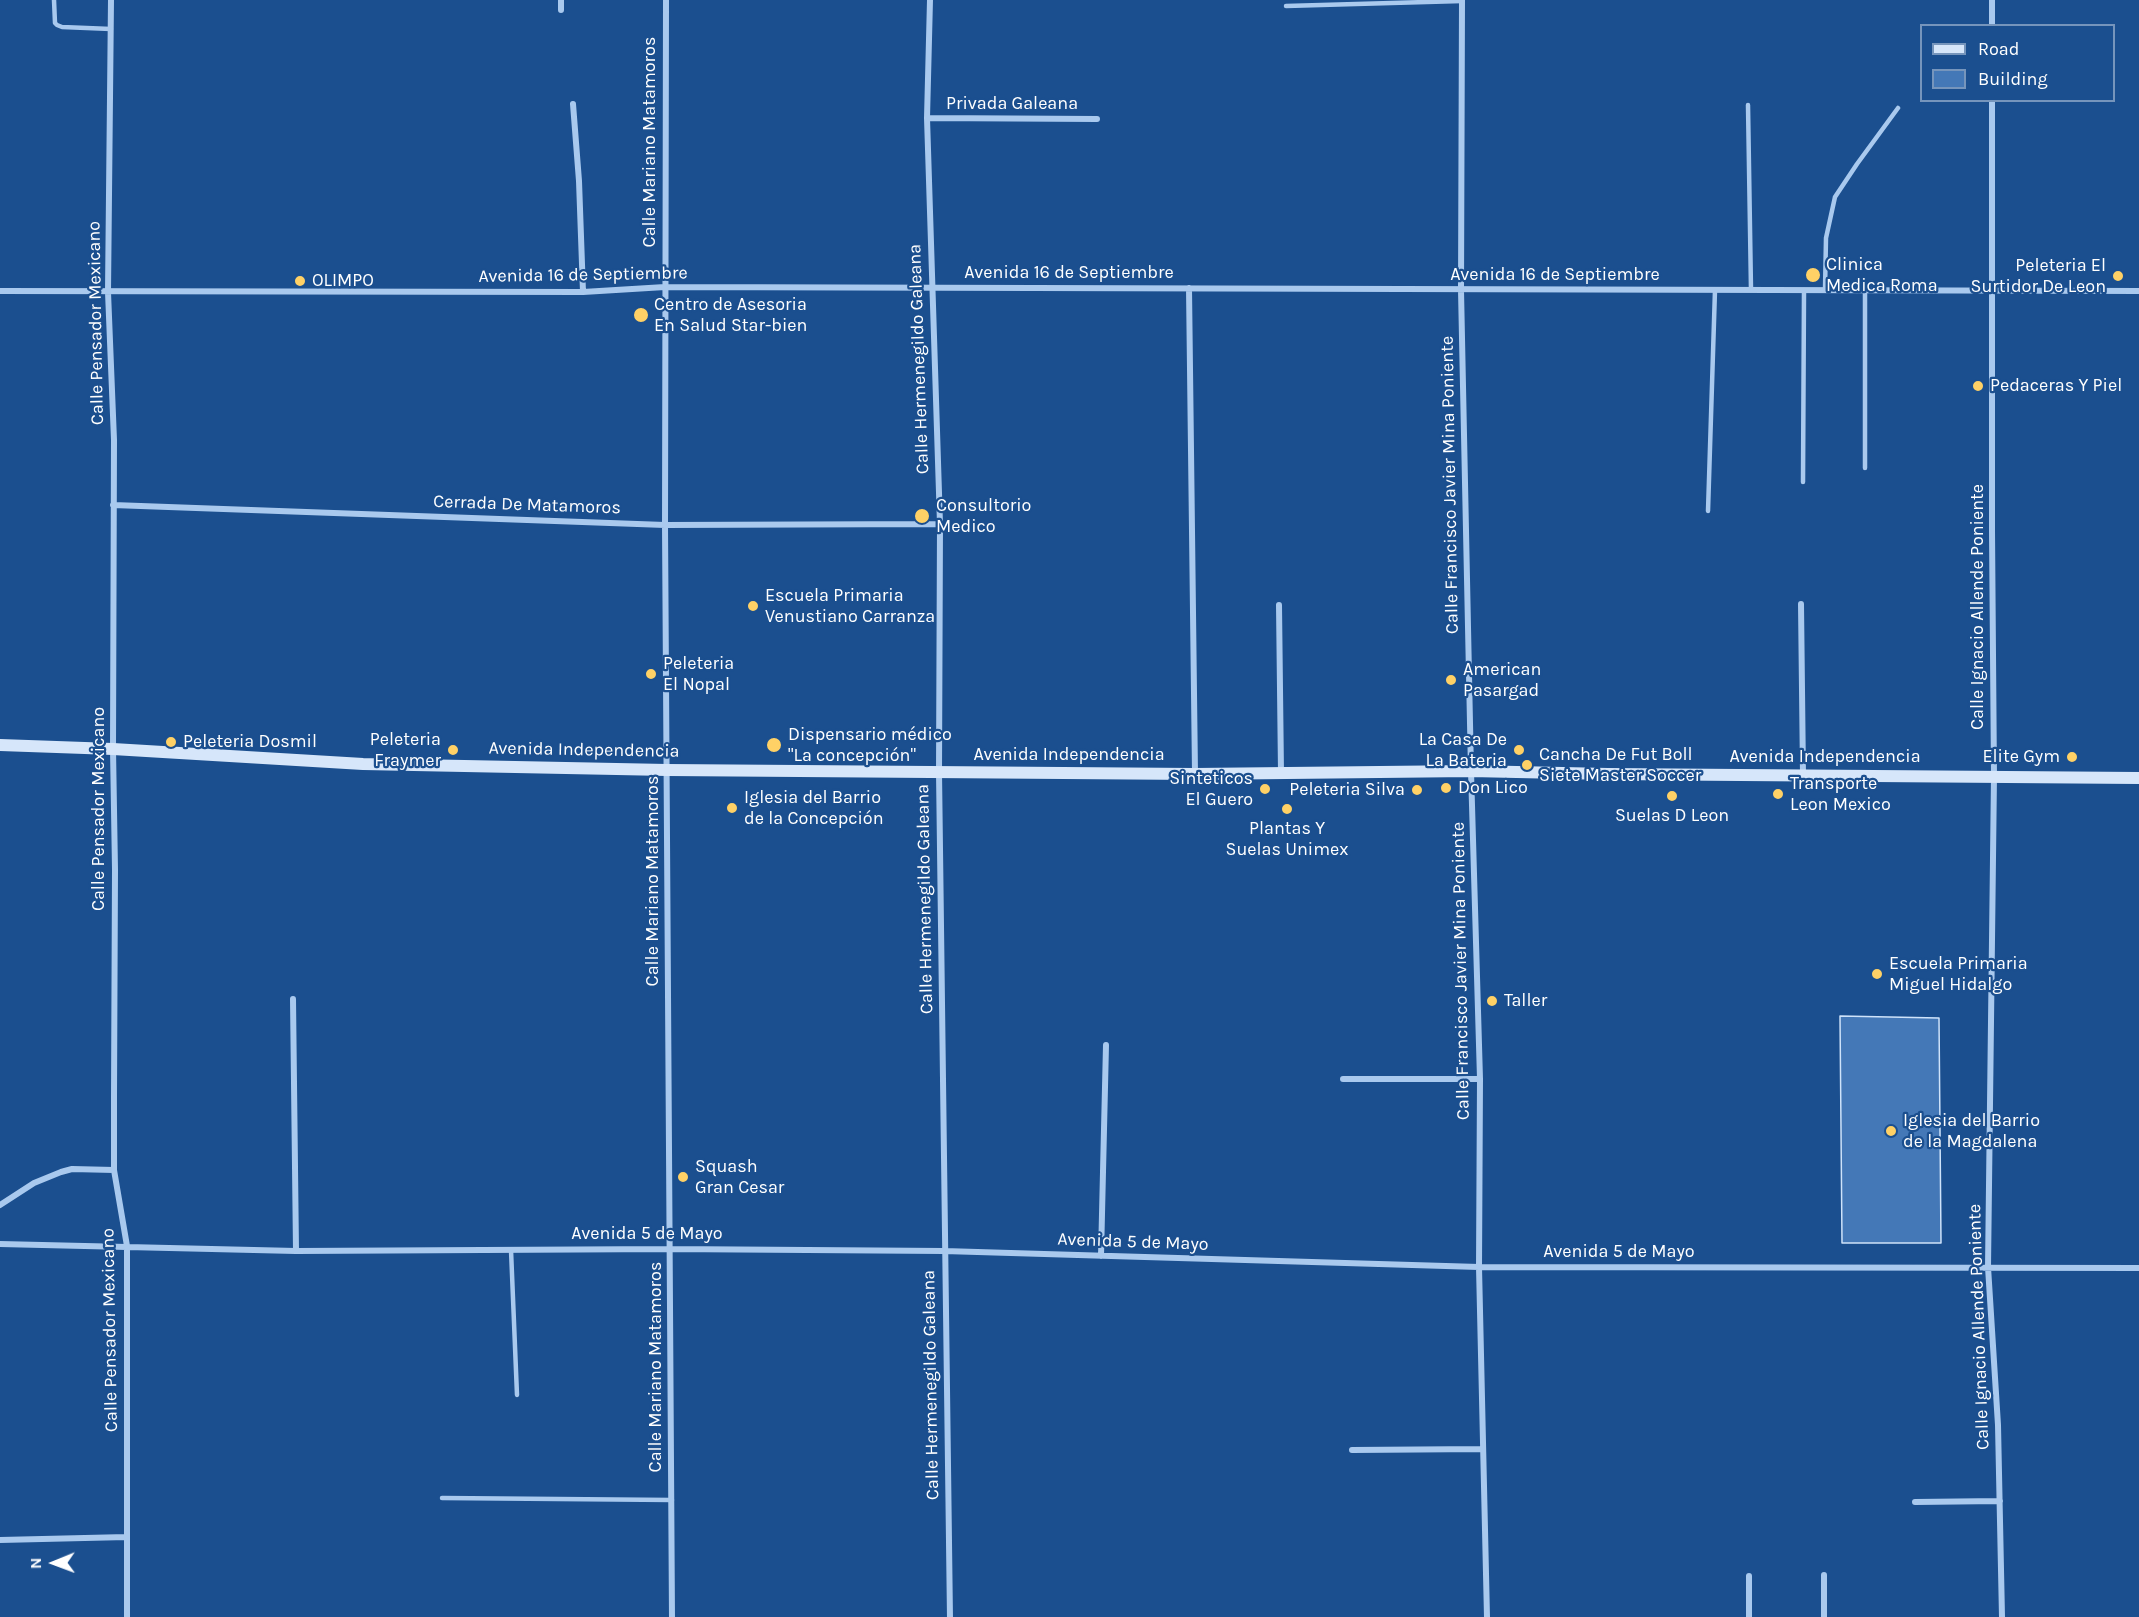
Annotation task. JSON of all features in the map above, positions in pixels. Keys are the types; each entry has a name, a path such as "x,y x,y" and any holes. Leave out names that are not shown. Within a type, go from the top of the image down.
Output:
{"main road":[{"name":"Avenida Independencia","path":"0,745 113,749 363,764 668,770 1195,774 1471,771 2139,778"}],"street":[{"name":"Calle Pensador Mexicano","path":"111,0 108,292 114,440 114,1170 127,1246 127,1617"},
{"path":"561,0 561,10"},
{"name":"Calle Mariano Matamoros","path":"666,0 665,525 672,1617"},
{"name":"Calle Hermenegildo Galeana","path":"930,0 927,118 940,524 939,772 950,1617"},
{"name":"Calle Francisco Javier Mina Poniente","path":"1462,0 1461,290 1480,1079 1479,1267 1487,1617"},
{"path":"1992,0 1992,24"},
{"name":"Calle Ignacio Allende Poniente","path":"1992,102 1994,776 1988,1267 1998,1425 2002,1617"},
{"path":"573,104 583,292"},
{"name":"Privada Galeana","path":"927,118 1097,119"},
{"name":"Avenida 16 de Septiembre","path":"0,291 583,292 665,287 2139,291"},
{"path":"1189,288 1195,774"},
{"name":"Cerrada De Matamoros","path":"113,505 665,525 940,524"},
{"path":"1801,604 1803,775"},
{"path":"1280,605 1281,773"},
{"path":"293,999 296,1251"},
{"path":"1101,1256 1106,1045"},
{"path":"1343,1079 1480,1079"},
{"path":"0,1204 34,1183 61,1172 72,1169 114,1170"},
{"name":"Avenida 5 de Mayo","path":"0,1244 296,1251 670,1249 944,1251 1479,1267 2139,1268"},
{"path":"1352,1450 1483,1449"},
{"path":"1915,1502 2000,1501"},
{"path":"0,1540 127,1537"},
{"path":"1824,1575 1824,1617"},
{"path":"1749,1576 1749,1617"}],"lane":[{"path":"54,0 57,26 111,29"},
{"path":"1286,6 1462,0"},
{"path":"1748,105 1751,290"},
{"path":"1825,290 1826,238 1835,197 1898,108"},
{"path":"1708,511 1714,290"},
{"path":"1803,482 1804,290"},
{"path":"1864,468 1865,290"},
{"path":"511,1250 517,1395"},
{"path":"442,1498 672,1500"}],"building":[{"name":"Iglesia del Barrio de la Magdalena","path":"1840,1016 1939,1018 1941,1243 1842,1243"}],"place":[{"name":"Clinica Medica Roma","path":"1813,275"},
{"name":"Peleteria El Surtidor De Leon","path":"2118,276"},
{"name":"OLIMPO","path":"300,281"},
{"name":"Centro de Asesoria En Salud Star-bien","path":"641,315"},
{"name":"Pedaceras Y Piel","path":"1978,386"},
{"name":"Consultorio Medico","path":"922,516"},
{"name":"Escuela Primaria Venustiano Carranza","path":"753,606"},
{"name":"Peleteria El Nopal","path":"651,674"},
{"name":"American Pasargad","path":"1451,680"},
{"name":"Peleteria Dosmil","path":"171,742"},
{"name":"Dispensario médico \"La concepción\"","path":"774,745"},
{"name":"Peleteria Fraymer","path":"453,750"},
{"name":"La Casa De La Bateria","path":"1519,750"},
{"name":"Elite Gym","path":"2072,757"},
{"name":"Cancha De Fut Boll Siete Master Soccer","path":"1527,765"},
{"name":"Don Lico","path":"1446,788"},
{"name":"Sinteticos El Guero","path":"1265,789"},
{"name":"Peleteria Silva","path":"1417,790"},
{"name":"Transporte Leon Mexico","path":"1778,794"},
{"name":"Suelas D Leon","path":"1672,796"},
{"name":"Iglesia del Barrio de la Concepción","path":"732,808"},
{"name":"Plantas Y Suelas Unimex","path":"1287,809"},
{"name":"Escuela Primaria Miguel Hidalgo","path":"1877,974"},
{"name":"Taller","path":"1492,1001"},
{"name":"Iglesia del Barrio de la Magdalena","path":"1891,1131"},
{"name":"Squash Gran Cesar","path":"683,1177"}]}
